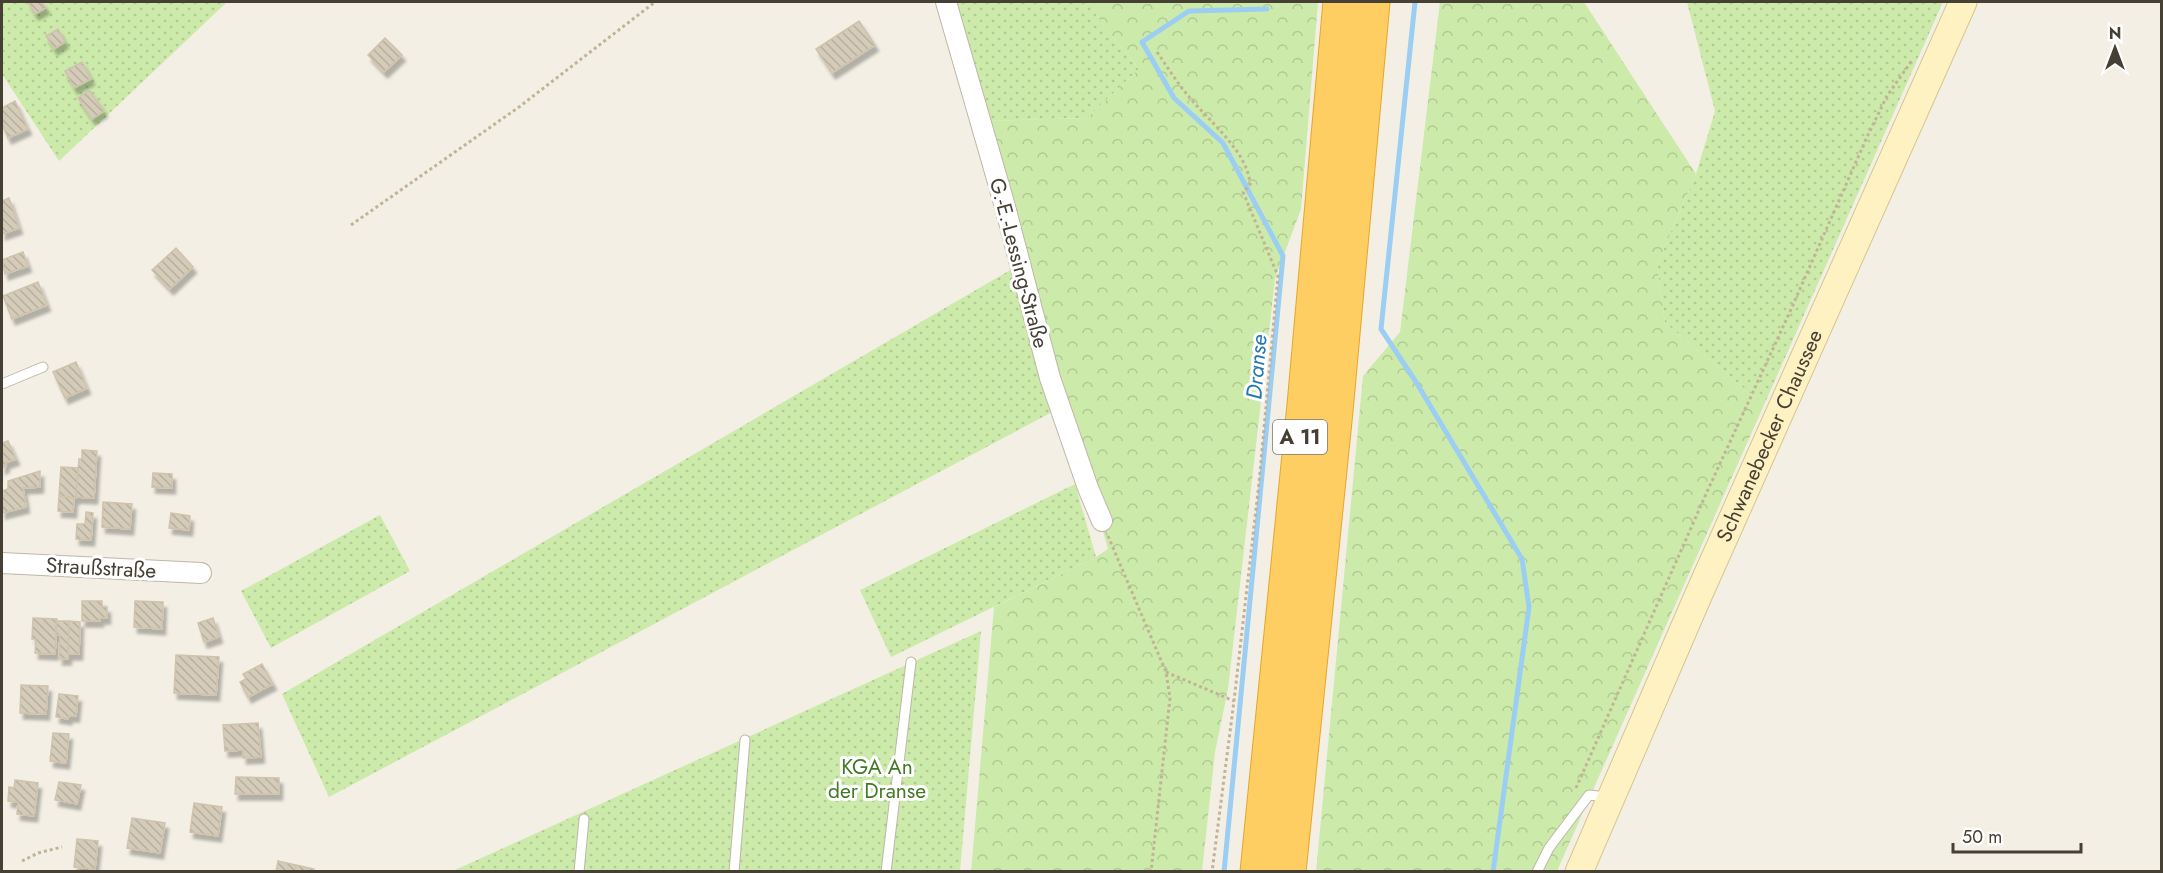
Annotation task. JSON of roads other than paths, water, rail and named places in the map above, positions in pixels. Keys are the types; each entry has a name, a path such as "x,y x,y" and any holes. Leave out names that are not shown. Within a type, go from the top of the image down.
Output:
{"highway":[{"name":"A 11","path":"1257,872 1340,2"},
{"name":"A 11","path":"1289,872 1336,411 1373,2"}],"main road":[{"name":"Schwanebecker Chaussee","path":"1580,872 1698,596 1963,2"}],"street":[{"name":"G.-E.-Lessing-Straße","path":"946,2 1004,203 1050,378 1088,488 1102,521"},
{"name":"Straußstraße","path":"2,563 201,573"}],"lane":[{"path":"2,384 43,367"},
{"path":"886,872 911,662"},
{"path":"734,872 745,740"},
{"path":"1537,872 1549,848 1589,795 1612,797"},
{"path":"579,872 584,819"}],"waterway":[{"path":"1415,2 1381,329 1416,382 1522,559 1529,607 1493,872"},
{"name":"Dranse","path":"1224,872 1283,256 1223,143 1174,98 1142,42 1189,11 1267,9"}],"park label":[{"name":"KGA An der Dranse","path":"877,779"}]}
